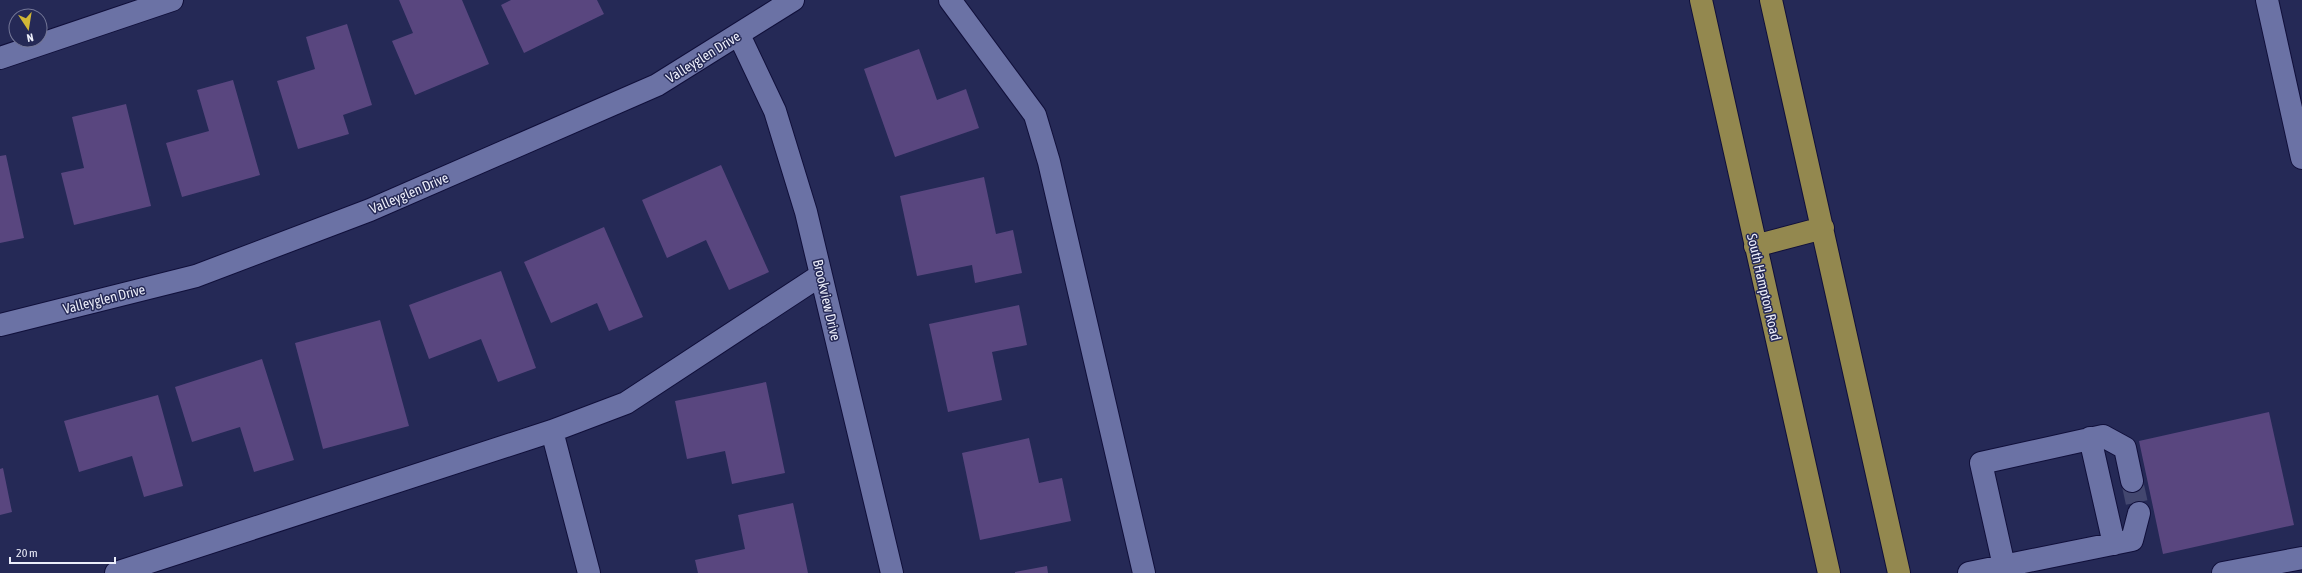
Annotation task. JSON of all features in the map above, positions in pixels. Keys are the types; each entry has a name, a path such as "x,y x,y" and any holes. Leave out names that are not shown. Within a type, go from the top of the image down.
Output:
{"main road":[{"name":"South Hampton Road","path":"1701,0 1829,573"},
{"path":"1771,0 1900,573"},
{"path":"1755,246 1823,228"}],"street":[{"path":"0,58 172,0"},
{"name":"Valleyglen Drive","path":"0,325 196,276 370,210 657,85 793,0"},
{"path":"950,0 1034,115 1048,162 1144,573"},
{"path":"2267,0 2302,158"},
{"name":"Brookview Drive","path":"739,35 775,111 806,212 892,573"},
{"path":"116,573 552,431 626,403 821,275"},
{"path":"552,431 590,573"},
{"path":"2004,566 1981,463 2103,436 2125,448 2132,481"},
{"path":"2090,438 2114,544"},
{"path":"1969,573 2132,540 2139,513"},
{"path":"2223,573 2302,558"}],"building":[{"path":"399,0 462,0 489,64 415,95 392,41 413,33"},
{"path":"511,0 597,0 604,14 524,53 501,5"},
{"path":"347,24 372,105 343,115 349,134 298,149 277,81 315,69 306,37"},
{"path":"919,49 937,100 966,89 979,128 895,157 864,69"},
{"path":"233,80 260,175 182,197 166,143 209,131 197,90"},
{"path":"126,104 151,206 74,225 61,173 84,168 72,117"},
{"path":"6,155 24,238 0,243 0,156"},
{"path":"721,165 769,272 729,290 706,240 667,258 642,200"},
{"path":"984,177 996,234 1013,230 1022,273 975,283 972,265 917,276 900,196"},
{"path":"604,227 643,317 609,331 597,303 551,323 524,262"},
{"path":"501,271 536,368 498,382 481,339 429,359 409,305"},
{"path":"1019,305 1027,345 992,352 1002,400 948,412 929,324"},
{"path":"380,320 409,426 323,449 295,343"},
{"path":"262,359 294,460 254,472 240,427 192,442 175,387"},
{"path":"766,382 785,473 732,484 725,451 687,459 675,401"},
{"path":"158,395 183,486 144,497 132,456 79,472 64,421"},
{"path":"2269,412 2294,525 2163,554 2139,441"},
{"path":"1029,438 1039,483 1062,478 1071,521 980,540 962,453"},
{"path":"3,468 12,512 0,515 0,469"},
{"path":"793,503 808,573 698,573 695,560 745,549 738,515"},
{"path":"1047,566 1048,573 1015,573 1015,572"}],"tunnel":[{"path":"2132,481 2139,513"}]}
